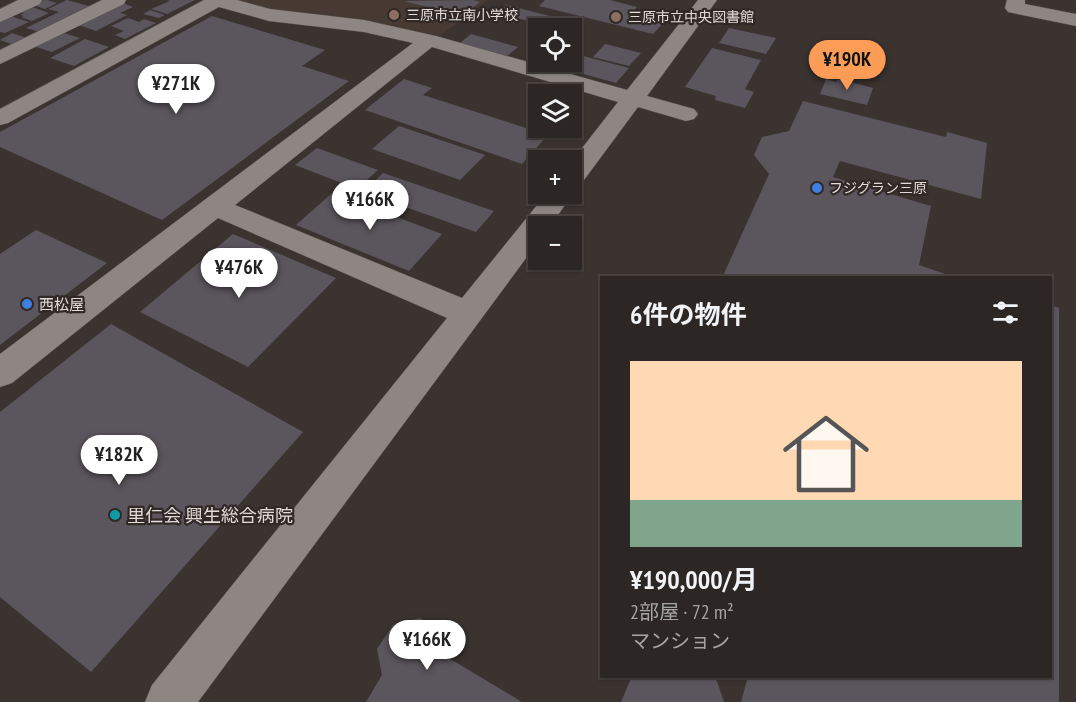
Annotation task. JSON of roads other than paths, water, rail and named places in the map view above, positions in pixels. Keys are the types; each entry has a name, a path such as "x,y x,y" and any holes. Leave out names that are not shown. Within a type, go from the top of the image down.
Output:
{"street":[{"path":"0,16 33,0"},
{"path":"0,58 117,0"},
{"path":"6,108 217,0 269,15 364,26 429,40 686,114"},
{"path":"582,165 708,0"},
{"path":"1016,0 1015,8 1076,20"},
{"path":"0,373 429,40"},
{"path":"169,702 552,204"},
{"path":"216,207 469,314"}],"place":[{"name":"三原市立南小学校","path":"394,15"},
{"name":"三原市立中央図書館","path":"616,17"},
{"name":"フジグラン三原","path":"817,188"},
{"name":"西松屋","path":"27,304"},
{"name":"里仁会 興生総合病院","path":"115,515"}]}
